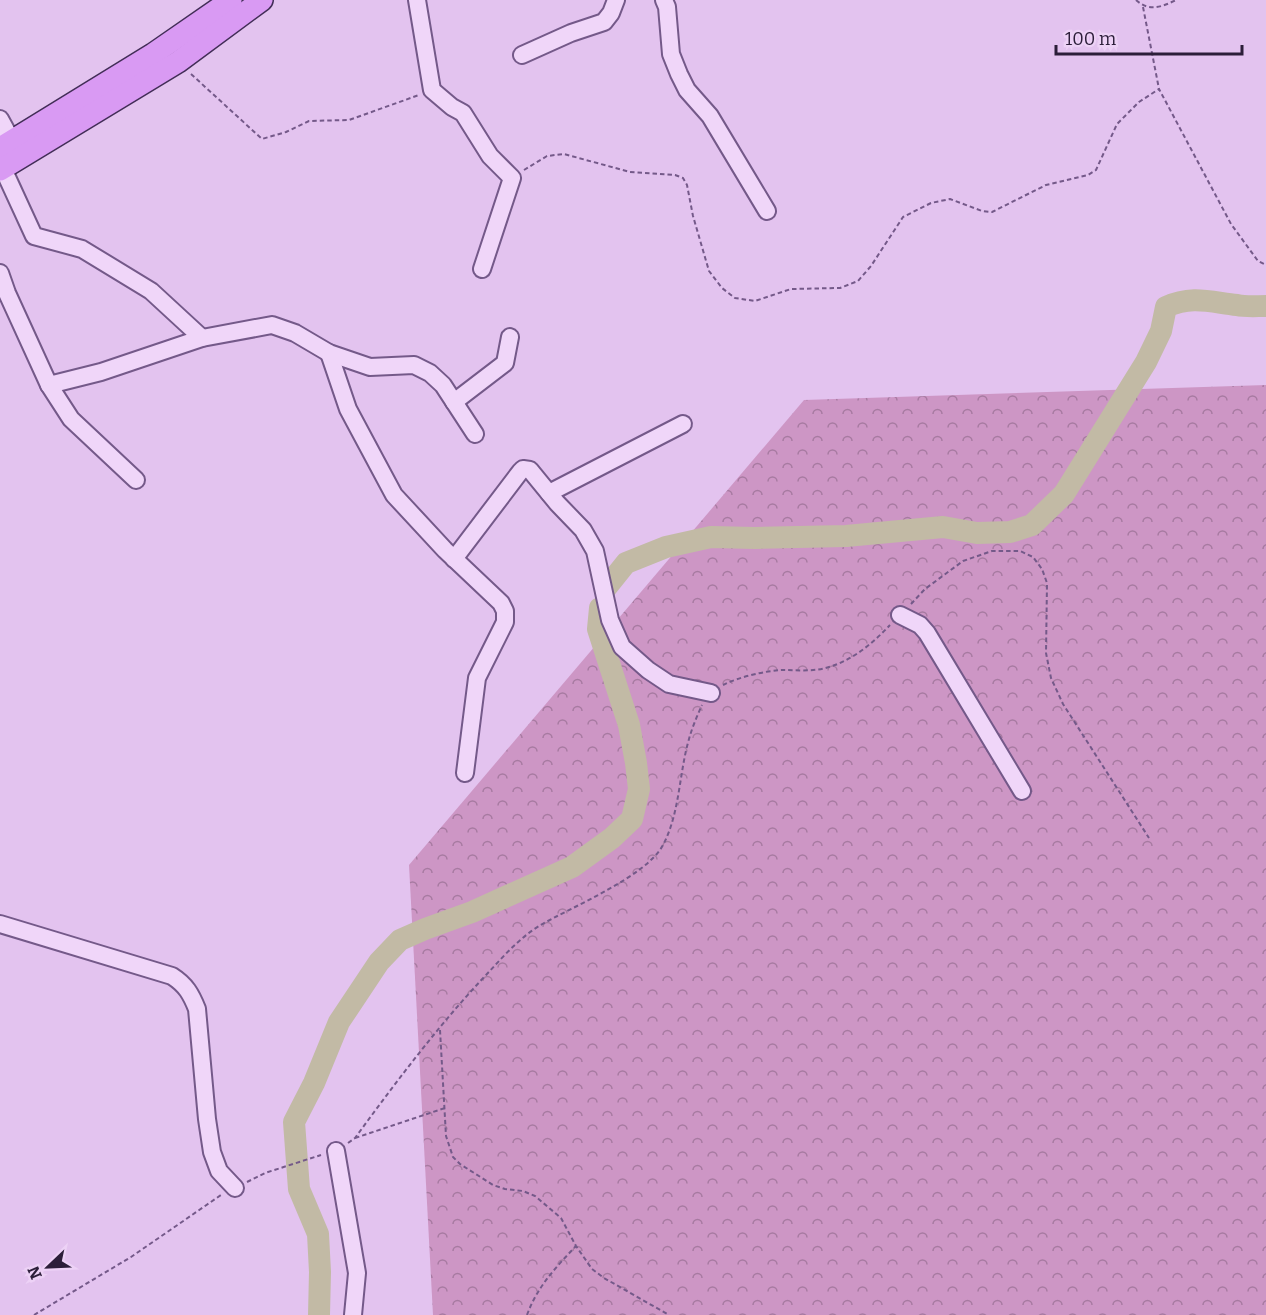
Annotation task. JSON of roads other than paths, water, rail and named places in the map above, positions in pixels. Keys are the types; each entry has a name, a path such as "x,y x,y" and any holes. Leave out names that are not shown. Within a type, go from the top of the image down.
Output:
{"main road":[{"path":"3,158 231,0"},
{"path":"3,158 178,62 262,0"}],"street":[{"path":"417,0 432,90 463,113 490,156 512,178 483,269"},
{"path":"522,55 571,33 604,22 611,14 616,0"},
{"path":"664,0 667,7 670,54 679,74 687,90 710,116 767,211"},
{"path":"0,119 3,158 34,236 82,249 151,291 202,338"},
{"path":"0,273 49,385 71,419 136,480"},
{"path":"49,385 101,372 202,338 272,325 294,333 329,353 370,367 414,364 436,379 476,434"},
{"path":"454,402 505,363 510,338"},
{"path":"329,353 348,408 394,495 454,559 501,603 505,610 505,622 477,678 465,773"},
{"path":"549,493 682,424"},
{"path":"454,559 523,470 530,470 583,530 595,551 610,620 622,647 648,670 669,684 711,693"},
{"path":"900,615 920,625 927,633 1022,791"},
{"path":"0,924 172,976 183,984 192,996 197,1009 212,1152 219,1171 235,1188"},
{"path":"336,1151 357,1273 353,1315"}],"waterway":[{"path":"606,588 626,563 666,547 711,537 846,536 943,527 977,533 1010,532 1032,525 1064,494 1146,362 1161,331 1166,307 1193,300 1244,306 1266,306"},
{"path":"319,1315 318,1234 299,1189 294,1122 314,1083 339,1022 379,962 400,940 472,912 572,867 612,838 632,819 639,789 636,763 629,725 598,629 600,608"}]}
